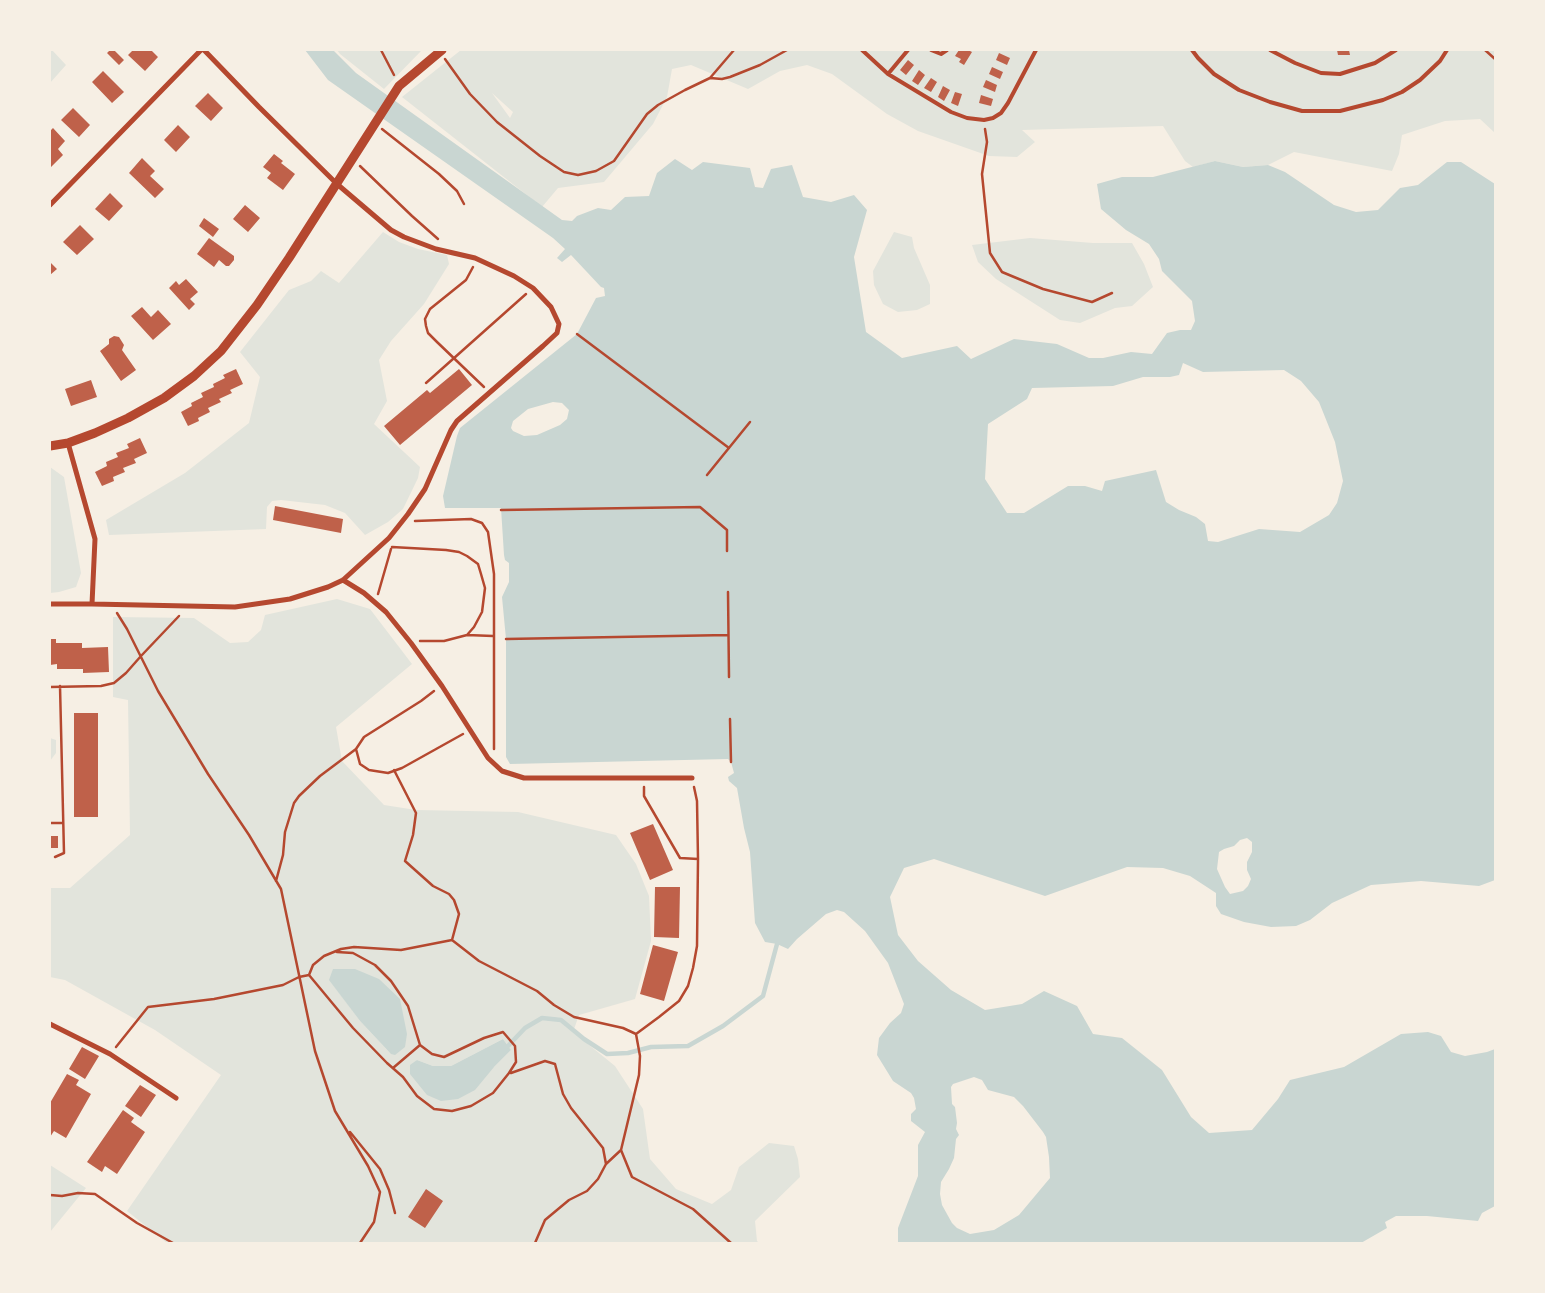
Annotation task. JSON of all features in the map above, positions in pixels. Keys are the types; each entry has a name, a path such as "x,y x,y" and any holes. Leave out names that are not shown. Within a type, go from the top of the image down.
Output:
{"street":[{"path":"50,206 202,50 337,184 391,230 404,237 436,248 475,258 514,276 533,288 551,307 559,324 557,333 457,421 451,430 425,489 408,514 384,544 344,580 290,599 235,607 110,603 50,604"},
{"path":"50,446 68,443 95,433 128,418 164,398 194,376 221,351 273,282 354,159 399,86 441,51"},
{"path":"68,443 95,539 92,604"},
{"path":"344,580 386,612 442,686 488,758 502,771 524,778 692,778"},
{"path":"50,1024 110,1054 176,1098"}],"lane":[{"path":"862,50 888,74 951,112 967,118 984,120 993,118 1001,113 1008,104 1036,50"},
{"path":"888,74 908,50"},
{"path":"931,50 941,54 947,50"},
{"path":"1192,50 1214,74 1239,90 1270,102 1302,111 1340,111 1383,100 1402,92 1420,80 1440,61 1447,50"},
{"path":"1270,50 1296,64 1321,73 1340,74 1375,63 1396,50"}],"path":[{"path":"381,50 399,86"},
{"path":"441,51 470,94 497,122 564,172 578,175 596,171 614,161 647,114 658,105 710,78 734,50"},
{"path":"710,78 722,79 730,77 760,65 787,50"},
{"path":"1485,50 1495,59"},
{"path":"984,120 988,142 982,174 990,253 1002,272 1043,289 1092,302 1112,293"},
{"path":"375,123 439,174 457,191 464,204"},
{"path":"354,159 418,222 446,244 444,250"},
{"path":"475,258 471,273 466,280 430,309 425,319 428,333 488,392"},
{"path":"426,384 533,288"},
{"path":"577,334 729,448"},
{"path":"707,474 750,422"},
{"path":"501,510 700,507 727,530 727,551"},
{"path":"411,522 471,519 482,523 486,528 490,541 494,574 494,732 493,755 488,758"},
{"path":"375,602 384,579 392,547 396,541"},
{"path":"384,544 392,547 459,552 478,564 484,588 484,601 478,621 467,635"},
{"path":"728,592 729,677"},
{"path":"110,603 127,629 158,691 281,889 314,1051 335,1111 368,1166 380,1192 374,1222 360,1243"},
{"path":"50,686 100,686 114,683 126,674 140,656 188,605"},
{"path":"411,643 418,641 444,641 467,635 494,636"},
{"path":"506,639 728,635"},
{"path":"55,856 64,853 60,686"},
{"path":"276,881 283,855 285,832 294,803 299,796 320,776 356,749 364,737 442,686"},
{"path":"730,719 731,762"},
{"path":"356,749 360,764 369,770 388,773 428,754 470,730"},
{"path":"394,770 416,813 413,835 405,861 432,886 449,894 454,900 459,914 452,940"},
{"path":"643,778 644,796 680,858 698,859"},
{"path":"636,1034 660,1017 679,1000 688,986 693,968 697,946 698,859 697,801 692,778"},
{"path":"50,823 63,823"},
{"path":"110,1054 148,1007 214,999 283,985 299,977 309,975 314,966 324,956 341,948 401,950 452,940 479,961 537,991 554,1005 574,1017 623,1028 636,1034"},
{"path":"309,975 353,1028 403,1077 416,1096 434,1109 452,1111 471,1106 492,1093 509,1073 516,1062 515,1046 503,1032 484,1038 444,1057 432,1054 420,1045 408,1006 391,981 374,965 353,953 336,952"},
{"path":"535,1243 545,1220 569,1200 587,1192 606,1164 620,1150 639,1075 640,1056 636,1034"},
{"path":"392,1068 420,1045"},
{"path":"509,1073 546,1061 555,1064 563,1094 571,1108 603,1148 606,1164"},
{"path":"344,1125 380,1169 390,1190 395,1213"},
{"path":"620,1150 632,1177 693,1209 731,1243"},
{"path":"50,1195 95,1194 137,1223 173,1243"}],"shaded area":[{"path":"50,50 66,65 50,83"},
{"path":"305,50 333,50 356,73 562,220 572,221 577,216 598,208 611,210 625,197 649,196 657,173 675,159 692,170 703,162 750,168 755,187 763,188 771,169 792,165 803,197 831,202 854,195 867,210 854,257 866,332 902,358 957,346 971,359 1014,339 1057,344 1089,358 1103,358 1131,352 1152,354 1167,333 1191,330 1195,321 1192,301 1162,271 1159,259 1149,244 1126,230 1101,209 1097,184 1122,177 1153,177 1215,161 1243,167 1268,165 1285,172 1334,205 1356,212 1378,210 1400,188 1418,185 1447,162 1461,162 1495,184 1495,880 1479,886 1421,881 1371,885 1332,903 1310,920 1296,926 1271,927 1244,922 1221,914 1216,906 1216,893 1190,876 1163,868 1127,867 1045,896 934,859 904,868 890,897 898,935 918,961 951,990 985,1010 1022,1004 1044,991 1077,1006 1093,1034 1122,1038 1162,1070 1191,1117 1209,1133 1252,1130 1278,1099 1290,1080 1344,1067 1401,1034 1428,1032 1441,1036 1451,1052 1465,1056 1495,1049 1495,1206 1482,1213 1478,1221 1427,1216 1396,1216 1385,1222 1387,1228 1361,1243 898,1243 898,1228 918,1176 918,1145 925,1132 911,1121 911,1114 916,1109 911,1093 893,1081 877,1055 879,1038 890,1023 901,1013 904,1004 888,963 865,931 844,912 837,910 826,914 788,949 777,944 765,942 755,923 750,852 737,788 729,781 728,777 734,773 731,762 728,759 510,764 506,757 506,639 502,597 509,582 509,563 505,560 504,555 501,508 445,508 443,496 460,428 577,334 596,298 605,296 604,288 571,255 562,262 557,258 565,249 553,238 328,80","holes":["1183,363 1203,372 1284,370 1301,381 1319,402 1335,442 1343,481 1337,503 1329,515 1300,532 1259,529 1218,542 1208,541 1205,524 1196,517 1166,502 1156,470 1105,481 1102,491 1085,486 1068,486 1024,513 1007,513 985,479 988,424 1027,399 1032,388 1113,386 1143,377 1179,375","553,402 562,403 569,410 567,419 560,425 537,435 524,436 513,431 511,428 513,421 528,409","1247,838 1252,842 1252,852 1247,862 1247,870 1251,879 1243,891 1230,894 1217,869 1219,852 1234,846 1240,840","974,1077 982,1080 988,1090 1014,1097 1046,1137 1050,1178 1019,1215 994,1230 970,1234 957,1228 942,1205 940,1194 941,1182 954,1158 956,1139 959,1135 956,1129 955,1107 952,1104 951,1087 953,1084"]},
{"path":"337,50 422,50 384,89"},
{"path":"461,50 1495,50 1495,133 1480,119 1445,121 1402,135 1399,154 1392,171 1294,152 1268,165 1243,167 1215,161 1193,167 1185,161 1163,126 1022,130 1035,142 1017,157 989,156 918,131 887,114 832,74 807,65 780,71 748,89 691,65 672,69 667,97 653,124 604,182 558,188 542,207 402,97","holes":["492,93 513,112 510,118"]},
{"path":"383,232 399,242 418,249 447,255 449,264 424,304 391,341 379,360 387,401 374,424 420,467 418,478 403,509 388,522 365,535 345,513 325,505 281,500 272,501 267,507 266,529 109,535 106,520 185,473 249,423 260,377 240,352 289,290 311,281 321,271 339,283"},
{"path":"894,232 912,237 914,248 930,285 930,304 917,310 898,312 883,304 874,285 873,271"},
{"path":"1030,238 1093,243 1132,243 1144,264 1153,287 1132,306 1115,308 1080,323 1060,320 996,279 978,262 972,245"},
{"path":"50,467 64,477 81,573 76,587 50,593"},
{"path":"337,599 370,609 412,664 336,727 342,761 384,805 416,810 518,812 616,835 636,864 649,896 651,941 635,999 579,1015 573,1032 615,1066 643,1109 650,1159 676,1189 712,1204 731,1190 739,1167 769,1143 794,1146 800,1177 755,1221 757,1241 759,1243 167,1243 127,1211 221,1075 155,1030 65,980 50,977 50,888 70,888 130,835 128,700 113,697 113,617 194,618 230,643 248,642 261,630 265,615","holes":["330,980 391,1054 360,1021","503,1039 511,1050 494,1067 410,1074 417,1060 433,1066 451,1066"]},
{"path":"50,738 56,740 56,753 50,761"},
{"path":"333,969 355,969 379,979 400,999 407,1034 405,1047 395,1055 391,1054 360,1021 329,980"},
{"path":"503,1039 511,1050 475,1090 458,1099 441,1101 427,1095 410,1074 410,1065 417,1060 433,1066 451,1066"},
{"path":"50,1165 86,1188 50,1232"}],"building":[{"path":"110,50 114,50 124,60 119,65 107,53"},
{"path":"133,50 151,50 158,57 145,71 128,55"},
{"path":"959,50 972,52 964,65 959,62 961,59 955,56"},
{"path":"1337,50 1349,50 1350,55 1338,55"},
{"path":"999,53 1010,58 1007,65 996,60"},
{"path":"908,60 914,65 906,75 900,70"},
{"path":"992,67 1003,72 1000,79 989,74"},
{"path":"919,70 925,75 918,85 912,81"},
{"path":"103,71 124,92 112,103 92,82"},
{"path":"931,78 937,82 931,92 924,88"},
{"path":"986,80 997,85 995,92 983,87"},
{"path":"943,86 950,90 944,101 938,97"},
{"path":"955,92 962,94 958,106 951,103"},
{"path":"208,93 223,108 211,121 195,106"},
{"path":"981,95 993,99 991,106 979,103"},
{"path":"73,108 90,125 79,137 61,120"},
{"path":"178,125 190,137 176,152 164,140"},
{"path":"53,128 65,141 58,149 63,155 50,168 50,131"},
{"path":"274,154 283,161 281,163 295,174 283,190 267,178 271,173 263,167"},
{"path":"142,158 155,171 150,176 164,189 155,198 129,173"},
{"path":"110,193 123,206 109,221 95,209"},
{"path":"245,205 260,218 248,232 233,219"},
{"path":"204,218 219,229 213,237 199,226"},
{"path":"80,225 94,239 77,255 63,242"},
{"path":"209,238 234,256 234,260 229,266 226,266 219,260 214,267 197,254"},
{"path":"50,262 57,269 50,275"},
{"path":"186,279 198,292 190,299 195,304 189,310 169,288 176,281 179,285"},
{"path":"142,307 151,317 158,310 171,324 153,340 131,316"},
{"path":"114,336 119,337 124,345 122,350 136,370 121,381 100,351 109,344 109,339"},
{"path":"236,369 243,384 230,390 232,393 219,399 221,402 208,408 210,412 198,418 199,421 188,426 181,412 192,406 191,403 203,397 201,393 214,387 213,384 225,378 223,375"},
{"path":"459,369 472,385 400,445 384,426 427,390 430,393"},
{"path":"91,380 97,397 71,406 65,389"},
{"path":"140,438 147,453 134,459 136,463 123,468 125,472 113,477 114,481 102,486 95,472 107,466 106,462 118,457 116,453 129,448 127,444"},
{"path":"275,506 343,519 341,533 273,520"},
{"path":"50,639 56,639 56,643 82,643 82,648 108,647 109,672 83,673 83,669 57,669 57,664 50,665"},
{"path":"74,713 98,713 98,817 74,817"},
{"path":"653,824 673,870 650,880 630,833"},
{"path":"50,836 58,836 58,848 50,848"},
{"path":"655,887 680,887 679,938 654,937"},
{"path":"653,945 678,952 664,1001 640,994"},
{"path":"82,1047 99,1056 85,1079 69,1069"},
{"path":"67,1074 79,1080 76,1085 91,1094 66,1138 54,1131 50,1137 50,1103"},
{"path":"140,1085 156,1095 141,1117 125,1106"},
{"path":"123,1110 134,1118 131,1122 145,1132 117,1174 105,1166 102,1172 87,1162"},
{"path":"426,1189 443,1201 425,1228 408,1217"}],"waterway":[{"path":"508,1046 525,1028 542,1018 561,1020 584,1039 607,1054 628,1053 651,1047 688,1046 723,1026 763,996 777,944"}]}
